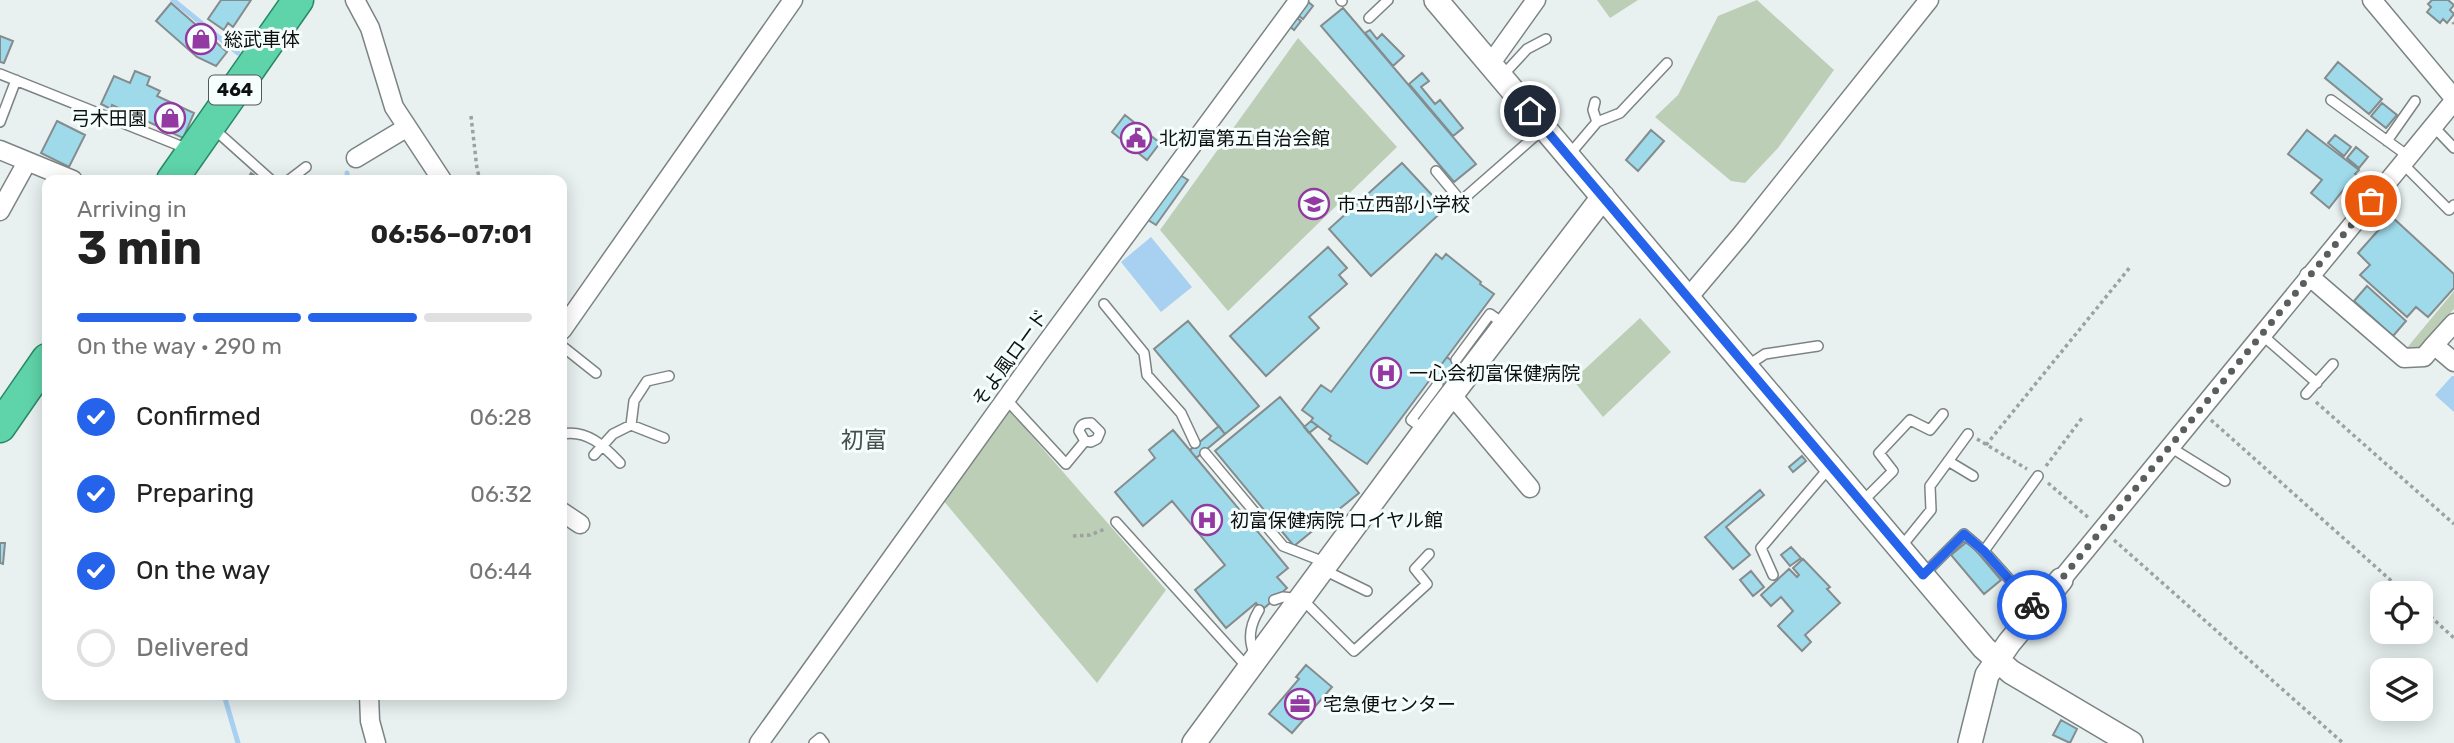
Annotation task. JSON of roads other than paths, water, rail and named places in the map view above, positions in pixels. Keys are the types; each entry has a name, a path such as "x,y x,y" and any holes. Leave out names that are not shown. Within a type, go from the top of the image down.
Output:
{"highway":[{"name":"464","path":"175,175 298,0"},
{"path":"0,427 12,400 42,369"}],"street":[{"path":"355,0 370,29 394,107 439,175"},
{"path":"567,323 793,0"},
{"name":"そよ風ロード","path":"759,743 1006,399 1197,145 1298,0"},
{"path":"1436,0 1984,649 2011,672 2132,743"},
{"path":"1496,70 1536,0"},
{"path":"1687,299 1929,0"},
{"path":"1970,743 1987,675 1997,660 2454,99 2372,0"},
{"path":"356,158 406,128"},
{"path":"0,150 60,175"},
{"path":"0,211 27,162"},
{"path":"1195,743 1425,430 1445,389 1504,324 1602,197"},
{"path":"2309,276 2404,358 2424,356 2454,323"},
{"path":"2434,345 2454,362"},
{"path":"1445,389 1530,488"},
{"path":"567,515 580,524"},
{"path":"369,700 370,721 376,743"}],"lane":[{"path":"1369,18 1388,0"},
{"path":"1496,70 1546,39"},
{"path":"1568,156 1597,122 1620,113 1667,64"},
{"path":"0,74 192,151"},
{"path":"0,122 16,80"},
{"path":"2331,100 2387,141 2449,210 2454,205"},
{"path":"2387,141 2415,101"},
{"path":"1595,102 1593,110 1597,122"},
{"path":"211,126 265,175"},
{"path":"2433,126 2454,148"},
{"path":"1436,171 1461,201 1545,128"},
{"path":"296,175 306,167"},
{"path":"1104,304 1144,353 1147,375 1181,413 1195,443"},
{"path":"1456,360 1490,314 1504,324"},
{"path":"2261,334 2316,383"},
{"path":"1745,367 1765,354 1818,346"},
{"path":"567,350 596,373"},
{"path":"2306,394 2333,364"},
{"path":"631,425 634,401 640,390 648,381 669,376"},
{"path":"1006,399 1066,464 1085,441"},
{"path":"1862,503 1893,471 1879,453 1910,419 1930,430 1943,414"},
{"path":"594,455 613,434 631,425 664,438"},
{"path":"567,433 603,444 620,463"},
{"path":"1900,548 1931,510 1930,486 1968,434"},
{"path":"2169,446 2225,481"},
{"path":"1205,453 1283,546 1326,566 1367,592"},
{"path":"1948,461 1973,476"},
{"path":"1773,575 1761,548 1830,467"},
{"path":"1984,551 2038,476"},
{"path":"1116,522 1253,664"},
{"path":"1923,575 1964,534 1984,551 2036,610"},
{"path":"1275,600 1283,597 1302,599 1354,651 1427,584 1415,569 1429,554"},
{"path":"1253,664 1250,635 1251,626 1259,610"},
{"path":"814,743 820,738 824,743"}],"water":[{"path":"1151,237 1192,287 1161,312 1121,262"},
{"path":"2454,376 2454,412 2435,395"}],"waterway":[{"path":"173,0 238,53"},
{"path":"225,700 238,743"}],"place":[{"name":"総武車体","path":"201,39"},
{"name":"弓木田園","path":"170,118"},
{"name":"北初富第五自治会館","path":"1136,138"},
{"name":"市立西部小学校","path":"1314,204"},
{"name":"一心会初富保健病院","path":"1386,373"},
{"name":"初富保健病院 ロイヤル館","path":"1207,520"},
{"name":"宅急便センター","path":"1300,704"}],"district":[{"name":"初富","path":"864,440"}]}
